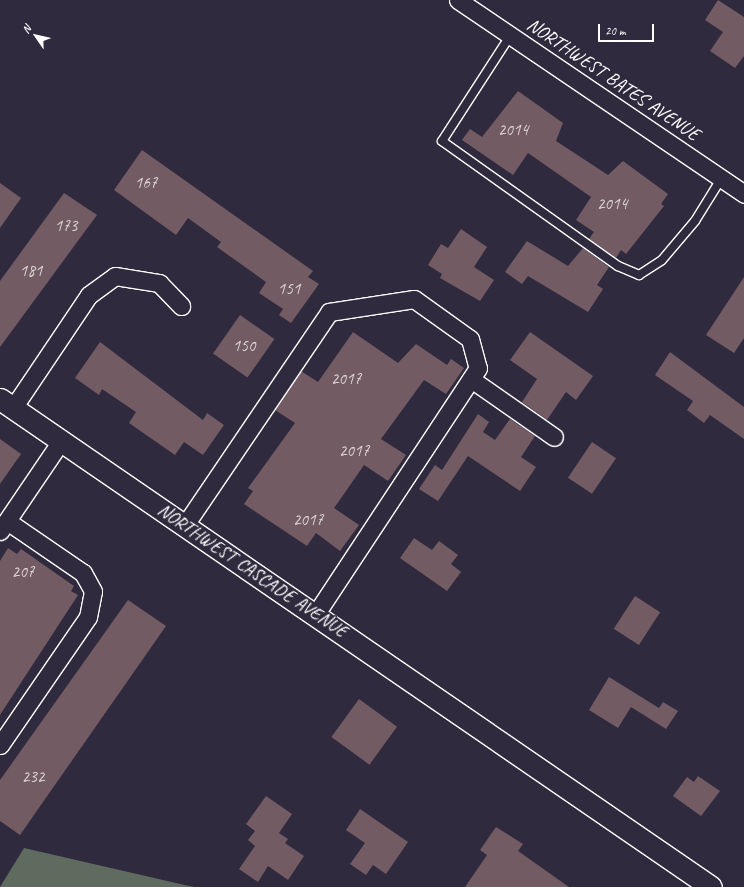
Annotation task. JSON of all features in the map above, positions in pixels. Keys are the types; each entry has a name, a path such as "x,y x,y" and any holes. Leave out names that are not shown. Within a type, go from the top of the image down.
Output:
{"street":[{"name":"NORTHWEST BATES AVENUE","path":"458,0 744,194"},
{"path":"6,404 89,295 114,276 159,283 181,306"},
{"path":"185,525 329,312 414,299 470,340 478,368 316,614"},
{"path":"471,379 554,437"},
{"name":"NORTHWEST CASCADE AVENUE","path":"6,404 316,614 711,887"},
{"path":"0,745 88,617 93,591 83,573 3,526 61,441"}],"lane":[{"path":"510,36 442,141 618,266 639,275 662,260 695,221 721,179"}],"green space":[{"path":"24,848 189,886 195,887 0,887"}],"building":[{"path":"718,0 744,17 744,56 735,68 710,51 723,32 705,20"},
{"path":"518,91 563,123 556,141 608,175 623,161 668,194 661,204 664,206 626,254 621,250 616,258 589,239 594,232 576,220 591,197 528,153 513,175 462,140 470,129 482,137"},
{"path":"142,150 313,271 308,277 319,284 291,323 279,315 283,309 259,293 266,282 217,247 221,242 188,218 176,235 114,190"},
{"path":"0,183 21,198 0,228"},
{"path":"64,193 97,215 0,347 0,281"},
{"path":"461,229 487,247 474,267 494,280 480,301 440,278 442,274 428,265 441,244 448,248"},
{"path":"527,241 568,266 583,248 609,267 597,285 603,289 588,312 528,276 522,284 505,272"},
{"path":"744,277 744,338 734,353 706,335"},
{"path":"240,315 274,339 247,378 213,354"},
{"path":"353,332 398,363 416,344 447,365 451,359 464,368 446,394 424,380 381,439 406,455 388,481 364,465 334,508 359,525 340,551 316,533 307,546 244,504 253,491 248,488 295,423 275,410 301,371 318,382"},
{"path":"530,332 593,376 576,400 566,392 547,420 522,402 537,379 510,360"},
{"path":"100,342 203,420 207,413 224,425 203,455 184,442 175,455 129,423 136,412 102,389 99,395 75,378"},
{"path":"670,352 744,407 744,439 710,415 704,423 687,410 693,401 655,375"},
{"path":"478,414 489,422 483,432 495,440 510,419 535,436 521,457 536,467 520,491 468,456 438,501 419,489 435,465 442,470"},
{"path":"0,439 21,454 0,484"},
{"path":"592,442 616,458 592,494 568,478"},
{"path":"414,538 432,550 439,541 458,555 451,564 461,572 447,591 400,558"},
{"path":"8,548 17,554 21,549 74,586 71,591 78,595 0,715 0,561"},
{"path":"635,596 660,612 639,645 614,629"},
{"path":"128,600 166,626 20,835 0,821 0,780"},
{"path":"609,677 659,708 663,702 678,711 666,729 631,707 618,728 589,710"},
{"path":"359,699 397,727 369,765 331,737"},
{"path":"698,776 720,791 701,816 673,796 687,777 694,782"},
{"path":"266,796 292,814 279,833 288,839 285,843 304,856 288,880 268,866 258,882 239,869 255,846 248,840 255,831 246,824"},
{"path":"360,809 408,842 386,874 373,865 366,875 350,864 365,843 346,830"},
{"path":"496,827 523,844 518,851 569,887 465,887 487,855 480,850"}]}
